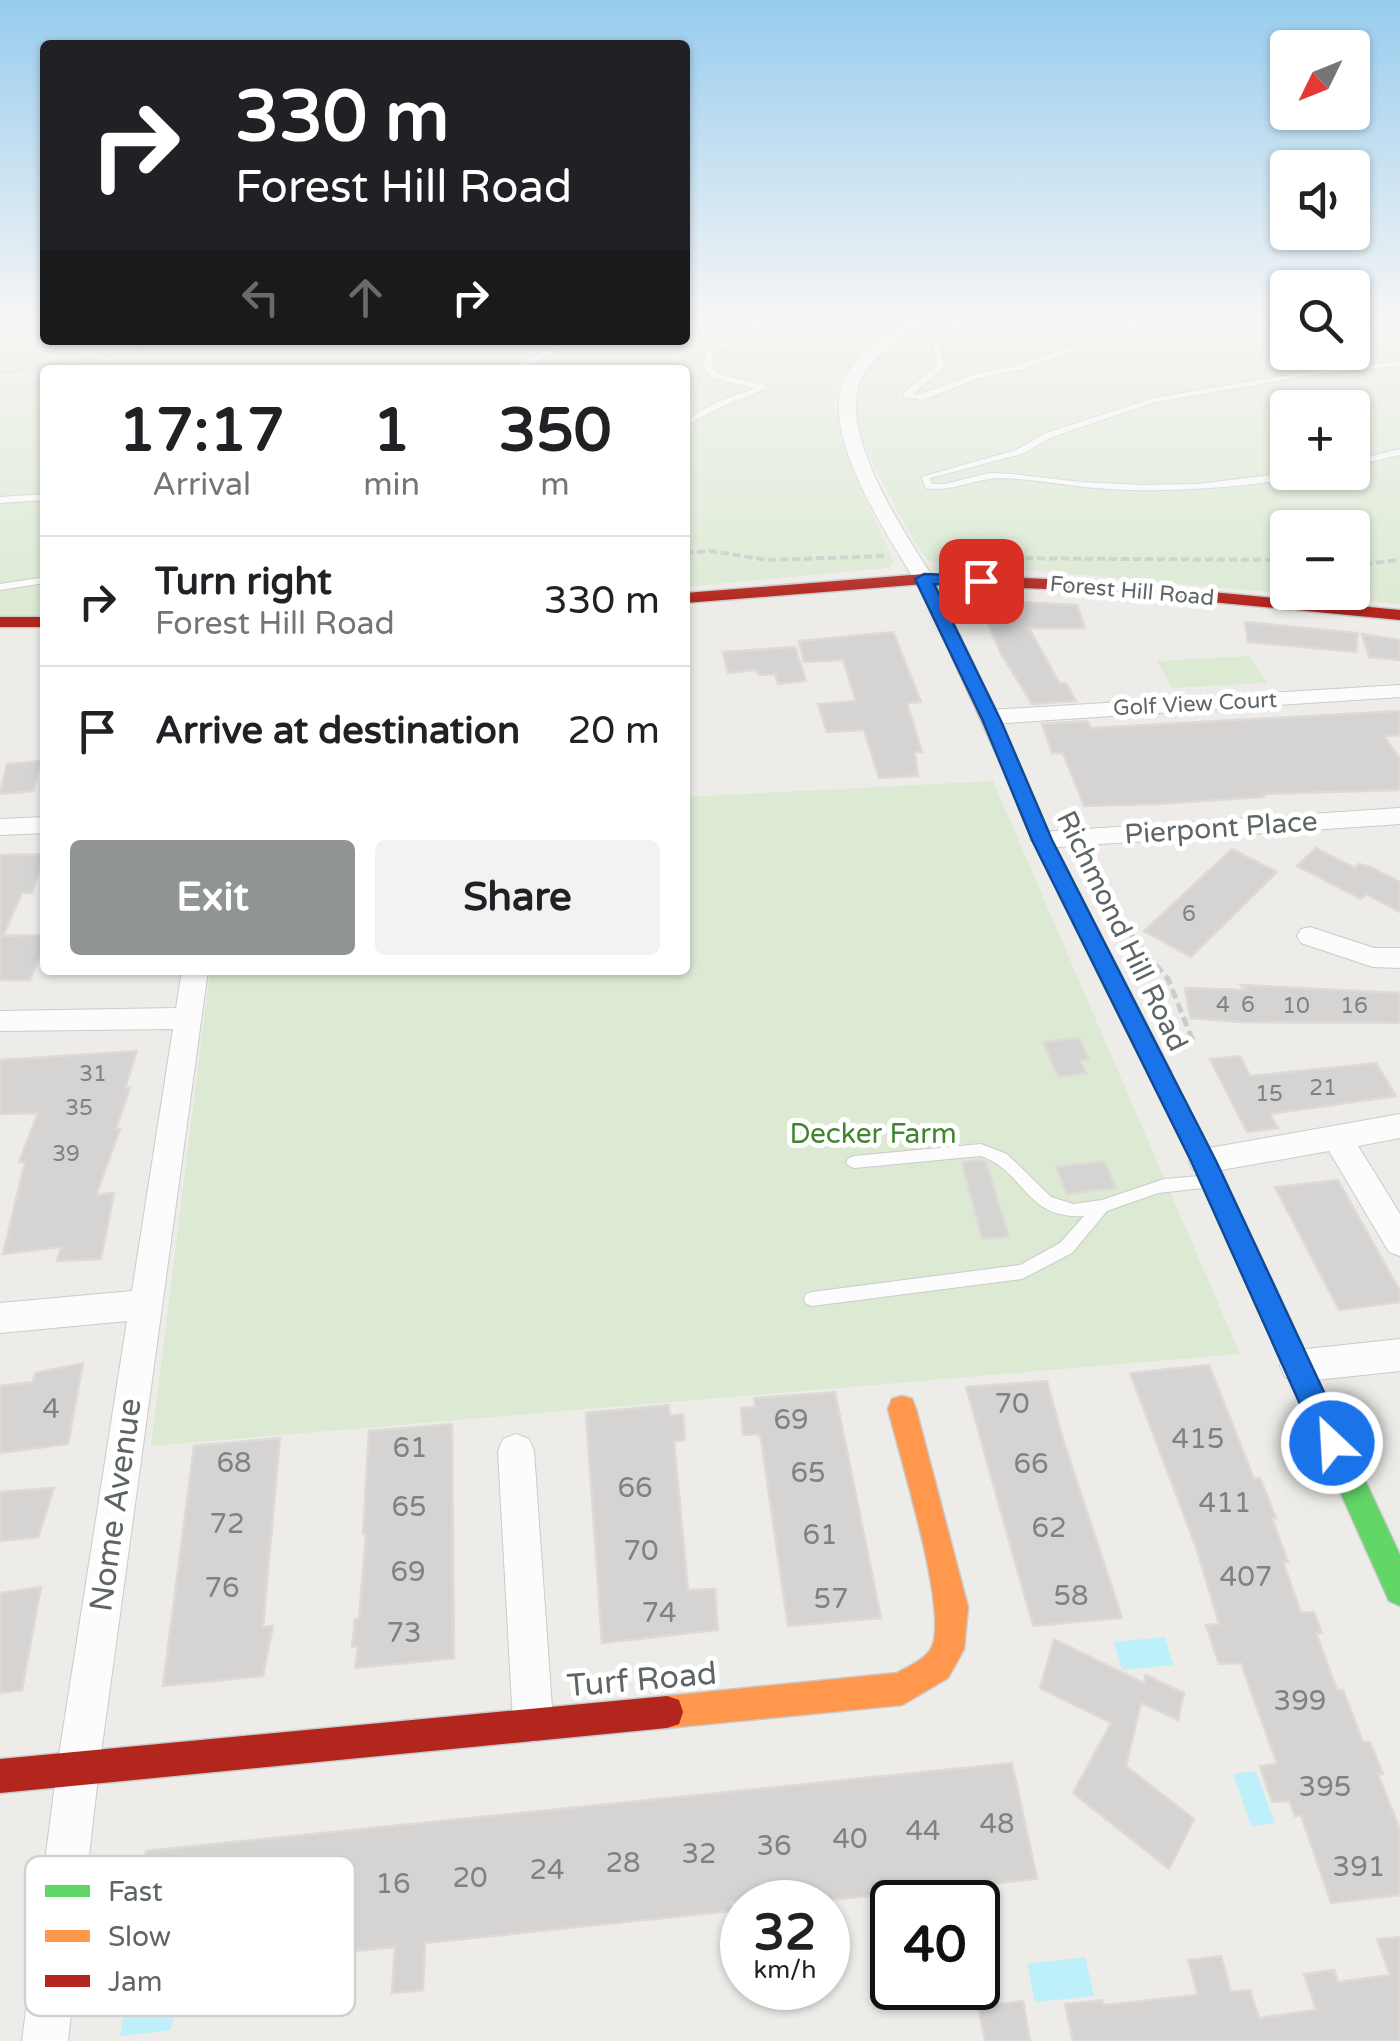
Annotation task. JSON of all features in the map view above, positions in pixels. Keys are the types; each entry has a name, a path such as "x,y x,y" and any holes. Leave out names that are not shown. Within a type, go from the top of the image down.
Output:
{"street":[{"name":"Richmond Hill Road","path":"847,413 857,449 990,716 1042,840 1208,1171 1400,1590"},
{"name":"Forest Hill Road","path":"690,598 924,579 1096,586 1400,615"},
{"path":"0,622 40,622"},
{"name":"Golf View Court","path":"990,716 1400,692"},
{"name":"Pierpont Place","path":"1042,840 1400,816"},
{"path":"0,826 40,825"},
{"path":"1310,936 1373,957 1400,958"},
{"name":"Nome Avenue","path":"67,1856 194,975"},
{"path":"0,1022 188,1018"},
{"path":"1208,1171 1336,1136 1400,1126"},
{"path":"1336,1136 1400,1242"},
{"path":"0,1318 145,1305"},
{"path":"1297,1366 1400,1355"},
{"name":"Turf Road","path":"0,1776 534,1722 902,1690 927,1677 945,1661 952,1636 952,1607 902,1409"},
{"path":"516,1451 534,1722"},
{"name":"Nome Avenue","path":"44,2041 47,2016"}],"lane":[{"path":"1115,413 1050,435 1019,452 925,477 929,486 940,489 989,476 1078,485 1196,488 1270,481"},
{"path":"1370,460 1400,452"},
{"path":"0,500 40,497"},
{"path":"0,586 40,581"},
{"path":"854,1162 981,1150 1008,1161 1044,1201 1072,1210 1103,1205 1208,1171"},
{"path":"812,1299 1022,1272 1066,1248 1103,1205"}],"path":[{"path":"690,553 711,551 766,560 888,556"},
{"path":"973,558 1270,560"},
{"path":"1370,564 1400,563"},
{"path":"1091,873 1173,989 1193,1034 1193,1041 1180,1054"}],"green space":[{"path":"0,413 40,413 40,615 0,615"},
{"path":"690,413 837,413 864,494 894,563 887,568 690,587"},
{"path":"856,413 1270,413 1270,490 1370,490 1370,413 1400,413 1400,604 1370,601 1370,510 1270,510 1270,592 929,561 912,538 861,437"},
{"path":"1249,656 1267,683 1172,688 1157,661"},
{"name":"Decker Farm","path":"993,781 1240,1354 151,1446 209,975 690,975 690,797"}],"water":[{"path":"1165,1637 1173,1665 1122,1670 1114,1642"},
{"path":"1256,1771 1275,1823 1251,1826 1233,1774"},
{"path":"1085,1957 1094,1996 1035,2002 1027,1964"},
{"path":"124,2016 173,2016 171,2030 120,2036"}],"building":[{"path":"980,603 1077,605 1085,628 1029,628 1060,684 1066,683 1076,701 1032,704 1000,652"},
{"path":"1245,622 1358,633 1356,652 1248,642"},
{"path":"893,632 921,702 907,703 922,752 915,752 918,776 879,778 864,730 827,732 818,704 856,701 843,660 804,662 799,641"},
{"path":"1362,634 1400,640 1400,660 1369,657"},
{"path":"795,647 806,681 778,684 775,674 760,675 755,670 728,673 723,652"},
{"path":"1400,711 1400,735 1384,736 1400,759 1400,790 1262,794 1264,797 1157,804 1084,806 1063,753 1052,753 1042,724 1087,721 1091,728"},
{"path":"40,761 33,791 0,794 7,764"},
{"path":"1316,848 1355,868 1359,864 1368,866 1400,882 1400,912 1366,894 1361,899 1297,866"},
{"path":"1232,849 1277,872 1191,957 1144,931"},
{"path":"40,854 40,869 32,893 22,893 3,936 40,935 40,956 30,980 0,980 0,855"},
{"path":"1241,985 1400,993 1400,1023 1190,1018 1185,988 1248,990"},
{"path":"1079,1038 1089,1059 1080,1060 1086,1073 1058,1077 1043,1042"},
{"path":"137,1051 116,1129 120,1129 96,1195 114,1193 101,1259 57,1261 61,1247 3,1254 25,1162 19,1162 38,1113 0,1114 0,1060"},
{"path":"1240,1056 1250,1076 1376,1063 1396,1096 1270,1114 1278,1128 1247,1132 1210,1059"},
{"path":"1104,1161 1116,1188 1067,1194 1056,1167"},
{"path":"962,1162 986,1162 1009,1237 982,1239"},
{"path":"1338,1180 1400,1291 1400,1302 1339,1310 1275,1187"},
{"path":"83,1363 68,1444 0,1453 0,1386 33,1382 35,1373"},
{"path":"1209,1365 1254,1479 1260,1478 1276,1518 1272,1518 1288,1562 1283,1562 1301,1613 1314,1612 1322,1633 1316,1633 1337,1690 1343,1690 1363,1742 1370,1742 1383,1774 1378,1774 1400,1830 1400,1895 1331,1903 1301,1815 1295,1816 1289,1801 1272,1802 1260,1766 1277,1764 1241,1663 1219,1664 1206,1625 1219,1624 1196,1547 1130,1373"},
{"path":"1047,1381 1122,1618 1033,1626 966,1387"},
{"path":"835,1392 881,1618 788,1626 761,1439 758,1434 743,1435 741,1408 755,1407 754,1398"},
{"path":"669,1405 670,1416 683,1414 685,1440 674,1441 688,1590 715,1589 718,1630 602,1643 586,1413"},
{"path":"452,1424 454,1658 355,1668 358,1646 352,1647 355,1619 359,1618 366,1534 369,1431"},
{"path":"280,1438 263,1627 273,1626 263,1676 163,1686 194,1446"},
{"path":"54,1488 38,1537 0,1541 0,1492"},
{"path":"41,1587 22,1690 0,1693 0,1593"},
{"path":"1054,1639 1144,1683 1146,1675 1184,1693 1178,1720 1141,1703 1126,1766 1194,1819 1169,1869 1073,1793 1111,1723 1040,1688"},
{"path":"1012,1763 1037,1879 1000,1883 870,1880 870,1896 850,1898 850,1880 720,1880 720,1912 425,1943 423,1990 392,1993 395,1947 355,1951 355,1856 145,1856 146,1851"},
{"path":"1400,1937 1400,2041 1073,2041 1065,2004 1102,2000 1103,2005 1198,1995 1188,1960 1221,1956 1231,1992 1250,1990 1259,2018 1316,2010 1304,1974 1334,1970 1338,1982 1390,1975 1377,1939"},
{"path":"1023,2001 1030,2041 985,2041 979,2010 1000,2010 1000,2004"}],"traffic: fast":[{"path":"1159,1072 1204,1161 1400,1590"}],"traffic: slow":[{"path":"924,579 992,721 1042,840 1159,1072"},
{"path":"667,1712 902,1689 937,1667 948,1649 952,1607 902,1409"}],"traffic: jam":[{"path":"690,598 924,579 1096,586 1400,615"},
{"path":"0,622 40,622"},
{"path":"0,1776 667,1712"}],"route":[{"path":"981,581 924,579 992,721 1042,840 1204,1161 1332,1443"}]}
